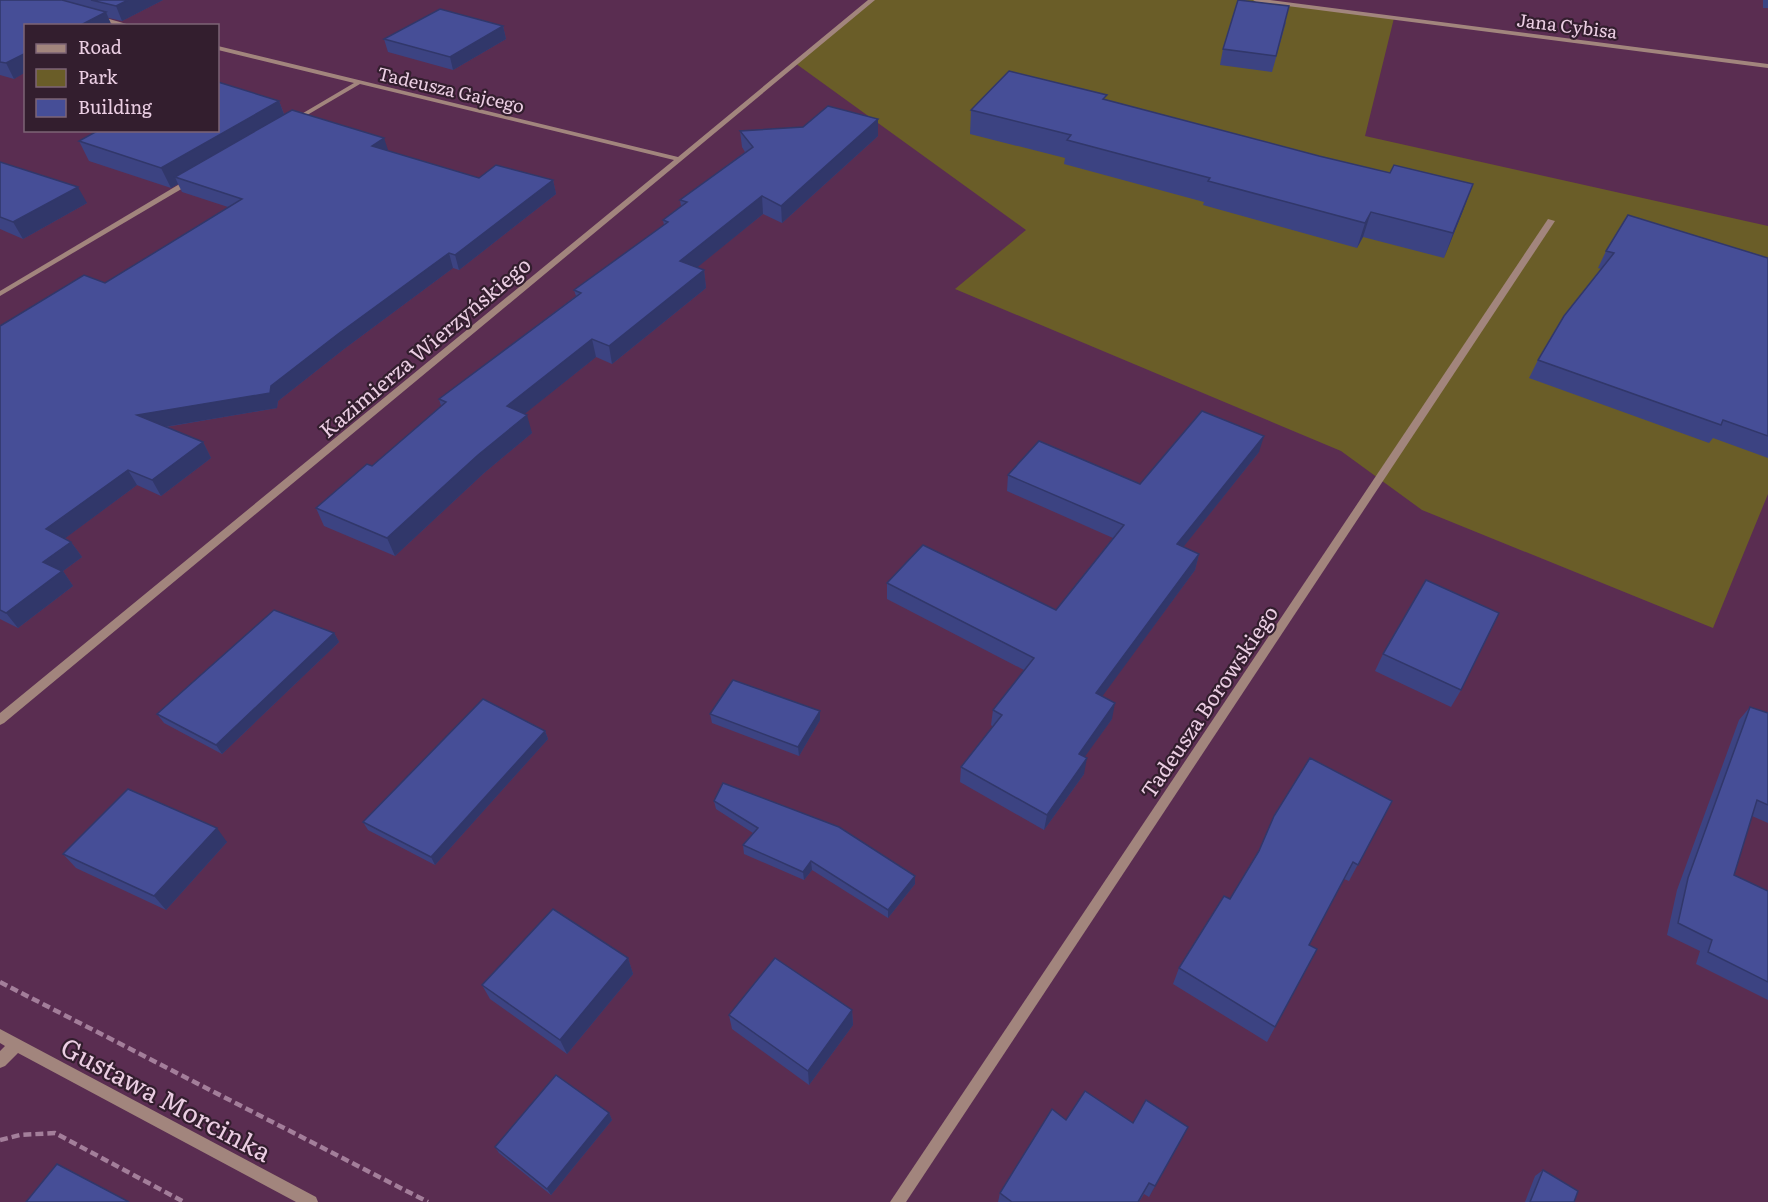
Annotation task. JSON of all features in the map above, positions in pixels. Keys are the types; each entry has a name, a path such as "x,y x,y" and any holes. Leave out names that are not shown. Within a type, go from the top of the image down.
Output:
{"street":[{"name":"Kazimierza Wierzyńskiego","path":"0,720 872,0"},
{"name":"Jana Cybisa","path":"1256,0 1768,66"},
{"path":"94,17 120,24"},
{"name":"Tadeusza Gajcego","path":"219,48 678,159"},
{"path":"286,125 358,83"},
{"path":"0,294 204,173"},
{"name":"Tadeusza Borowskiego","path":"897,1202 1551,221"},
{"name":"Gustawa Morcinka","path":"0,1036 310,1202"},
{"path":"0,1061 16,1045"}],"path":[{"path":"0,982 428,1202"},
{"path":"0,1140 20,1135 55,1133 184,1202"}],"green space":[{"path":"872,0 1256,0 1394,18 1365,136 1768,226 1768,494 1713,628 1422,510 1341,451 955,289 1026,230 795,63"}],"building":[{"path":"0,0 62,0 106,12 83,24 24,24 24,54 6,63 0,62"},
{"path":"91,0 128,0 116,6"},
{"path":"1238,0 1289,6 1276,56 1223,49"},
{"path":"440,9 503,26 450,57 384,39"},
{"path":"1009,71 1107,95 1103,99 1319,156 1390,173 1394,165 1473,184 1453,233 1371,212 1365,223 1067,140 1071,135 971,110"},
{"path":"219,82 279,101 161,168 79,141 95,132 219,132"},
{"path":"828,106 878,119 781,206 762,196 680,261 704,270 609,346 592,339 507,406 527,415 478,455 387,538 316,508 367,464 372,466 446,402 439,399 581,293 574,290 668,222 663,220 687,202 680,200 753,147 740,131 803,127"},
{"path":"292,110 384,138 372,146 479,178 496,165 553,180 455,255 449,253 338,334 271,386 270,393 137,415 203,442 152,480 128,470 46,529 71,542 43,562 62,571 6,613 0,610 0,326 84,275 105,283 242,199 175,177"},
{"path":"0,162 78,187 13,222 0,217"},
{"path":"1628,215 1768,258 1768,436 1723,420 1721,425 1538,360 1564,316 1614,253 1606,251"},
{"path":"1202,411 1264,436 1177,544 1199,554 1096,693 1115,703 1079,754 1087,758 1047,815 961,767 1002,715 993,710 1034,658 887,583 923,545 1056,610 1124,525 1008,475 1039,441 1140,484"},
{"path":"1426,580 1499,613 1461,690 1383,654"},
{"path":"274,610 334,633 216,745 157,714"},
{"path":"733,680 820,711 798,747 710,714"},
{"path":"483,699 545,731 431,857 363,822"},
{"path":"1750,707 1768,713 1768,805 1757,800 1734,875 1768,891 1768,982 1708,952 1712,940 1678,923 1688,878"},
{"path":"1310,758 1392,801 1358,865 1353,862 1309,945 1317,949 1275,1027 1179,968 1224,896 1230,899 1259,851 1274,816"},
{"path":"723,783 839,827 915,876 888,910 811,861 803,872 743,845 758,828 714,801"},
{"path":"128,789 217,828 154,896 63,854"},
{"path":"553,909 628,958 560,1040 482,985"},
{"path":"775,958 852,1010 808,1071 729,1015"},
{"path":"556,1075 609,1113 547,1189 495,1147"},
{"path":"1085,1091 1133,1123 1146,1100 1188,1127 1155,1186 1149,1183 1138,1202 1012,1202 1000,1193 1052,1109 1066,1120"},
{"path":"57,1164 129,1202 26,1202"},
{"path":"1543,1170 1578,1191 1574,1202 1530,1202"}]}
